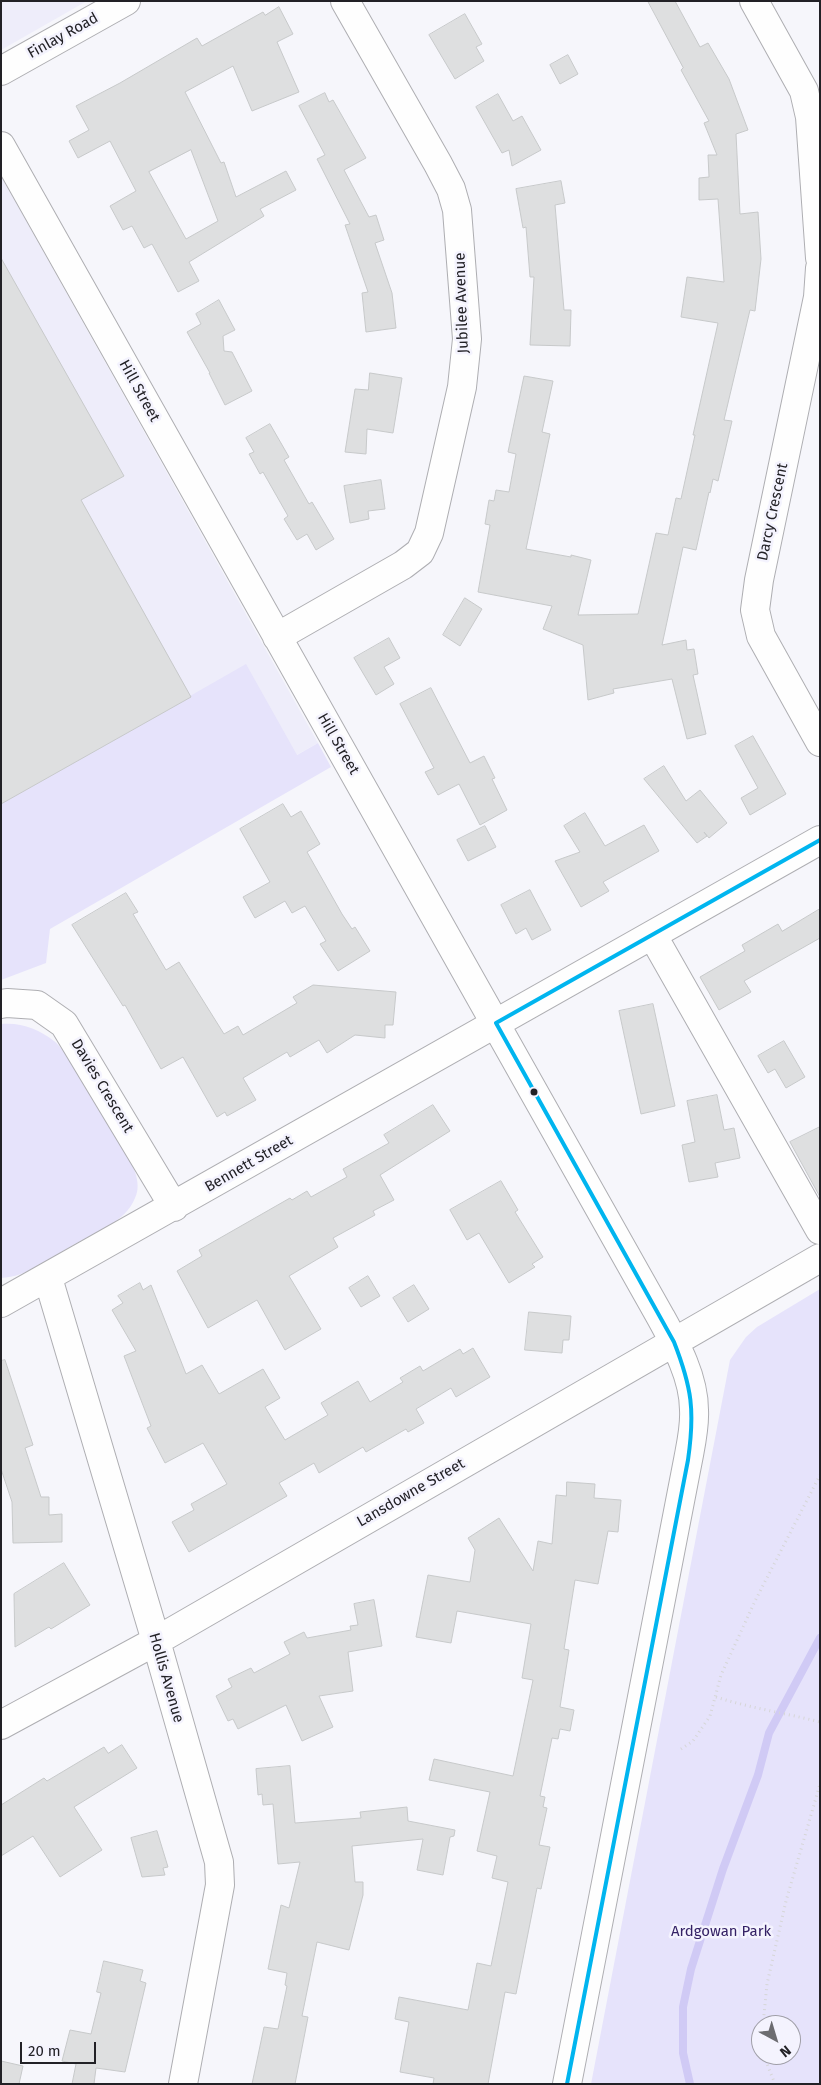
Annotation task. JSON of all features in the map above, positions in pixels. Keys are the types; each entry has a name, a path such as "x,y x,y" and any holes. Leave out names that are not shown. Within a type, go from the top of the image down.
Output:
{"street":[{"name":"Finlay Road","path":"1,71 126,1"},
{"name":"Jubilee Avenue","path":"277,637 382,579 420,552 429,533 462,387 467,339 457,210 451,189 345,1"},
{"path":"754,1 804,91 810,117 820,258"},
{"name":"Hill Street","path":"1,146 496,1023 674,1342 686,1372 694,1411 691,1441 567,2084"},
{"name":"Darcy Crescent","path":"820,268 818,297 759,580 755,610 761,636 820,742"},
{"name":"Bennett Street","path":"1,1303 174,1207 820,840"},
{"path":"653,936 820,1230"},
{"name":"Davies Crescent","path":"1,1004 7,1002 37,1005 64,1024 174,1207"},
{"name":"Lansdowne Street","path":"1,1726 156,1641 820,1258"},
{"name":"Hollis Avenue","path":"48,1278 156,1641 219,1862 220,1885 183,2084"}],"path":[{"path":"681,1749 693,1741 710,1716 722,1675 755,1601 820,1475"},
{"path":"716,1697 745,1706 820,1722"},
{"path":"764,2015 766,1984 779,1929 820,1784"},
{"path":"767,2065 775,2084"}],"shaded area":[{"path":"1,1 87,1 1,50"},
{"path":"1,176 318,743 1,921"}],"green space":[{"path":"246,664 297,755 318,743 331,767 50,929 46,963 1,980 1,804"},
{"path":"1,1024 23,1025 36,1030 54,1041 62,1050 86,1083 122,1144 131,1161 138,1185 131,1206 117,1221 29,1271 1,1278"},
{"name":"Ardgowan Park","path":"820,1289 820,2084 591,2084 730,1360 746,1337 757,1327"}],"building":[{"path":"648,1 675,1 700,47 708,43 729,79 748,130 736,134 740,214 758,212 761,259 755,311 750,310 724,420 732,421 718,481 713,479 696,550 683,547 662,645 686,640 687,650 694,649 698,674 693,675 706,734 687,739 672,679 613,689 614,693 588,700 583,645 543,629 552,606 478,592 490,525 485,524 489,500 494,501 496,490 509,492 516,454 508,452 524,376 553,381 542,432 550,434 526,549 571,557 571,555 591,560 578,615 638,614 656,533 668,535 676,498 681,499 718,323 681,317 687,277 724,282 718,199 699,200 699,178 709,177 708,155 717,155 704,123 709,121 681,70 683,68"},
{"path":"279,7 293,34 277,42 299,92 252,111 233,66 185,92 221,163 224,162 236,197 286,171 296,190 260,209 264,216 189,262 199,281 178,292 152,244 144,248 132,226 123,230 110,206 136,191 110,141 78,158 69,141 89,130 76,106 120,83 197,38 202,46 263,12 265,15","holes":["191,150 218,221 186,239 149,172"]},
{"path":"465,14 482,44 476,47 484,61 455,79 429,35"},
{"path":"568,55 578,74 560,84 550,65"},
{"path":"325,93 329,102 333,100 366,158 344,170 369,217 376,215 384,240 375,243 392,293 396,328 366,332 362,293 368,292 345,225 350,224 317,159 325,155 299,106"},
{"path":"498,94 513,121 522,116 541,150 512,166 509,150 502,153 476,107"},
{"path":"561,181 565,203 555,205 564,310 571,310 570,346 530,345 534,277 530,277 526,227 523,228 516,189"},
{"path":"1,258 124,476 81,500 191,697 1,804"},
{"path":"219,300 235,330 223,336 224,351 232,352 252,391 225,405 187,332 201,324 196,314"},
{"path":"370,373 402,378 393,433 367,429 366,454 345,452 355,389 368,390"},
{"path":"270,424 289,457 284,460 309,504 312,502 334,539 316,550 307,534 297,540 284,519 288,516 263,472 260,474 249,454 254,452 246,438"},
{"path":"381,480 385,509 368,511 369,519 350,523 344,486"},
{"path":"465,598 482,609 460,646 443,635"},
{"path":"389,638 400,658 384,667 394,684 376,695 354,658"},
{"path":"431,688 470,763 484,756 495,778 492,779 507,810 480,825 459,784 438,795 425,772 434,768 400,704"},
{"path":"753,736 786,794 750,815 741,798 758,788 735,746"},
{"path":"664,766 686,801 700,790 727,823 709,838 704,832 707,836 697,843 644,779"},
{"path":"283,804 291,817 301,811 320,844 307,852 342,914 352,929 355,927 370,951 338,971 320,944 326,941 305,906 292,913 285,901 255,918 243,897 270,882 240,829"},
{"path":"585,813 605,846 644,825 659,851 603,882 609,891 581,907 555,861 580,852 564,826"},
{"path":"485,826 496,847 468,861 457,840"},
{"path":"530,890 551,930 532,940 526,928 516,934 501,905"},
{"path":"126,893 138,912 133,914 166,970 179,962 224,1034 238,1026 243,1035 297,1003 293,997 313,985 396,992 393,1025 385,1025 385,1038 355,1035 327,1053 319,1040 290,1057 287,1052 243,1078 256,1100 227,1116 225,1112 217,1117 183,1057 161,1069 125,1005 123,1006 72,925"},
{"path":"820,909 820,938 744,981 751,992 719,1010 700,977 745,951 742,945 778,924 782,931"},
{"path":"653,1004 675,1106 641,1114 619,1011"},
{"path":"784,1041 805,1077 786,1088 775,1069 768,1073 758,1056"},
{"path":"717,1095 724,1130 734,1128 740,1158 715,1163 718,1177 689,1182 682,1145 695,1142 687,1101"},
{"path":"433,1105 450,1131 380,1175 394,1200 373,1211 375,1215 333,1238 338,1247 289,1276 321,1329 285,1350 257,1300 208,1328 177,1271 202,1256 199,1250 290,1198 292,1200 307,1191 311,1197 347,1177 343,1169 389,1143 384,1135"},
{"path":"820,1127 820,1197 790,1142"},
{"path":"501,1181 518,1210 515,1212 543,1257 532,1264 535,1267 509,1283 479,1233 467,1240 450,1210"},
{"path":"368,1276 380,1296 361,1307 349,1288"},
{"path":"140,1283 143,1290 151,1285 186,1374 202,1365 219,1394 263,1369 280,1398 265,1407 285,1440 328,1415 321,1403 358,1381 370,1402 403,1382 400,1378 420,1366 423,1371 460,1349 463,1354 473,1348 490,1377 456,1397 451,1388 416,1409 424,1423 408,1432 406,1429 366,1452 363,1447 319,1473 314,1463 279,1483 287,1496 189,1552 172,1522 194,1510 191,1504 227,1484 203,1443 165,1463 147,1428 151,1426 124,1356 136,1351 112,1310 123,1303 118,1296"},
{"path":"414,1285 429,1309 408,1322 393,1298"},
{"path":"529,1312 571,1316 569,1340 563,1340 562,1353 525,1350"},
{"path":"5,1360 33,1445 25,1448 41,1497 49,1497 49,1515 62,1514 62,1542 13,1543 12,1502 1,1469 1,1361"},
{"path":"567,1482 595,1484 594,1498 621,1500 618,1532 608,1531 598,1584 575,1580 564,1649 569,1650 560,1707 574,1710 570,1731 560,1729 558,1739 552,1738 540,1796 545,1797 543,1807 547,1808 539,1845 550,1847 541,1889 537,1888 516,1994 505,1992 488,2084 433,2084 434,2078 400,2072 409,2022 395,2019 399,1997 468,2010 477,1963 491,1966 508,1882 492,1878 497,1856 477,1851 490,1792 429,1780 434,1759 513,1776 533,1680 522,1678 531,1624 457,1611 451,1643 416,1637 428,1575 470,1582 475,1550 468,1538 499,1518 533,1571 538,1541 552,1544 556,1495 566,1496"},
{"path":"64,1563 90,1605 51,1629 49,1627 15,1647 14,1594"},
{"path":"374,1600 382,1646 348,1652 353,1691 319,1696 333,1727 302,1741 286,1705 238,1729 233,1719 228,1721 216,1696 232,1687 228,1679 251,1668 254,1673 290,1654 284,1642 304,1632 307,1638 351,1630 350,1626 358,1625 354,1604"},
{"path":"122,1745 137,1768 74,1807 102,1850 60,1877 33,1836 1,1856 1,1805 44,1778 47,1781 104,1747 108,1753"},
{"path":"290,1766 295,1823 361,1818 360,1812 407,1807 408,1821 455,1830 454,1836 450,1837 443,1875 417,1870 423,1839 352,1846 355,1882 363,1882 363,1895 349,1950 317,1942 302,2016 308,2017 295,2084 252,2084 264,2027 278,2029 287,1986 285,1985 287,1973 268,1969 281,1905 289,1908 300,1862 278,1864 273,1804 263,1805 262,1794 258,1795 256,1769"},
{"path":"157,1831 168,1867 163,1868 165,1875 142,1877 131,1838"},
{"path":"104,1961 143,1970 140,1981 146,1983 125,2072 96,2068 94,2084 72,2084 76,2064 62,2061 70,2030 91,2034 101,1993 97,1992"},
{"path":"1,2061 23,2066 19,2084 1,2084"}],"waterway":[{"path":"690,2084 683,2053 683,2007 691,1969 723,1869 758,1775 769,1733 820,1638"}],"transit line":[{"path":"567,2084 688,1460 691,1413 685,1373 674,1342 496,1023 820,840"}]}
